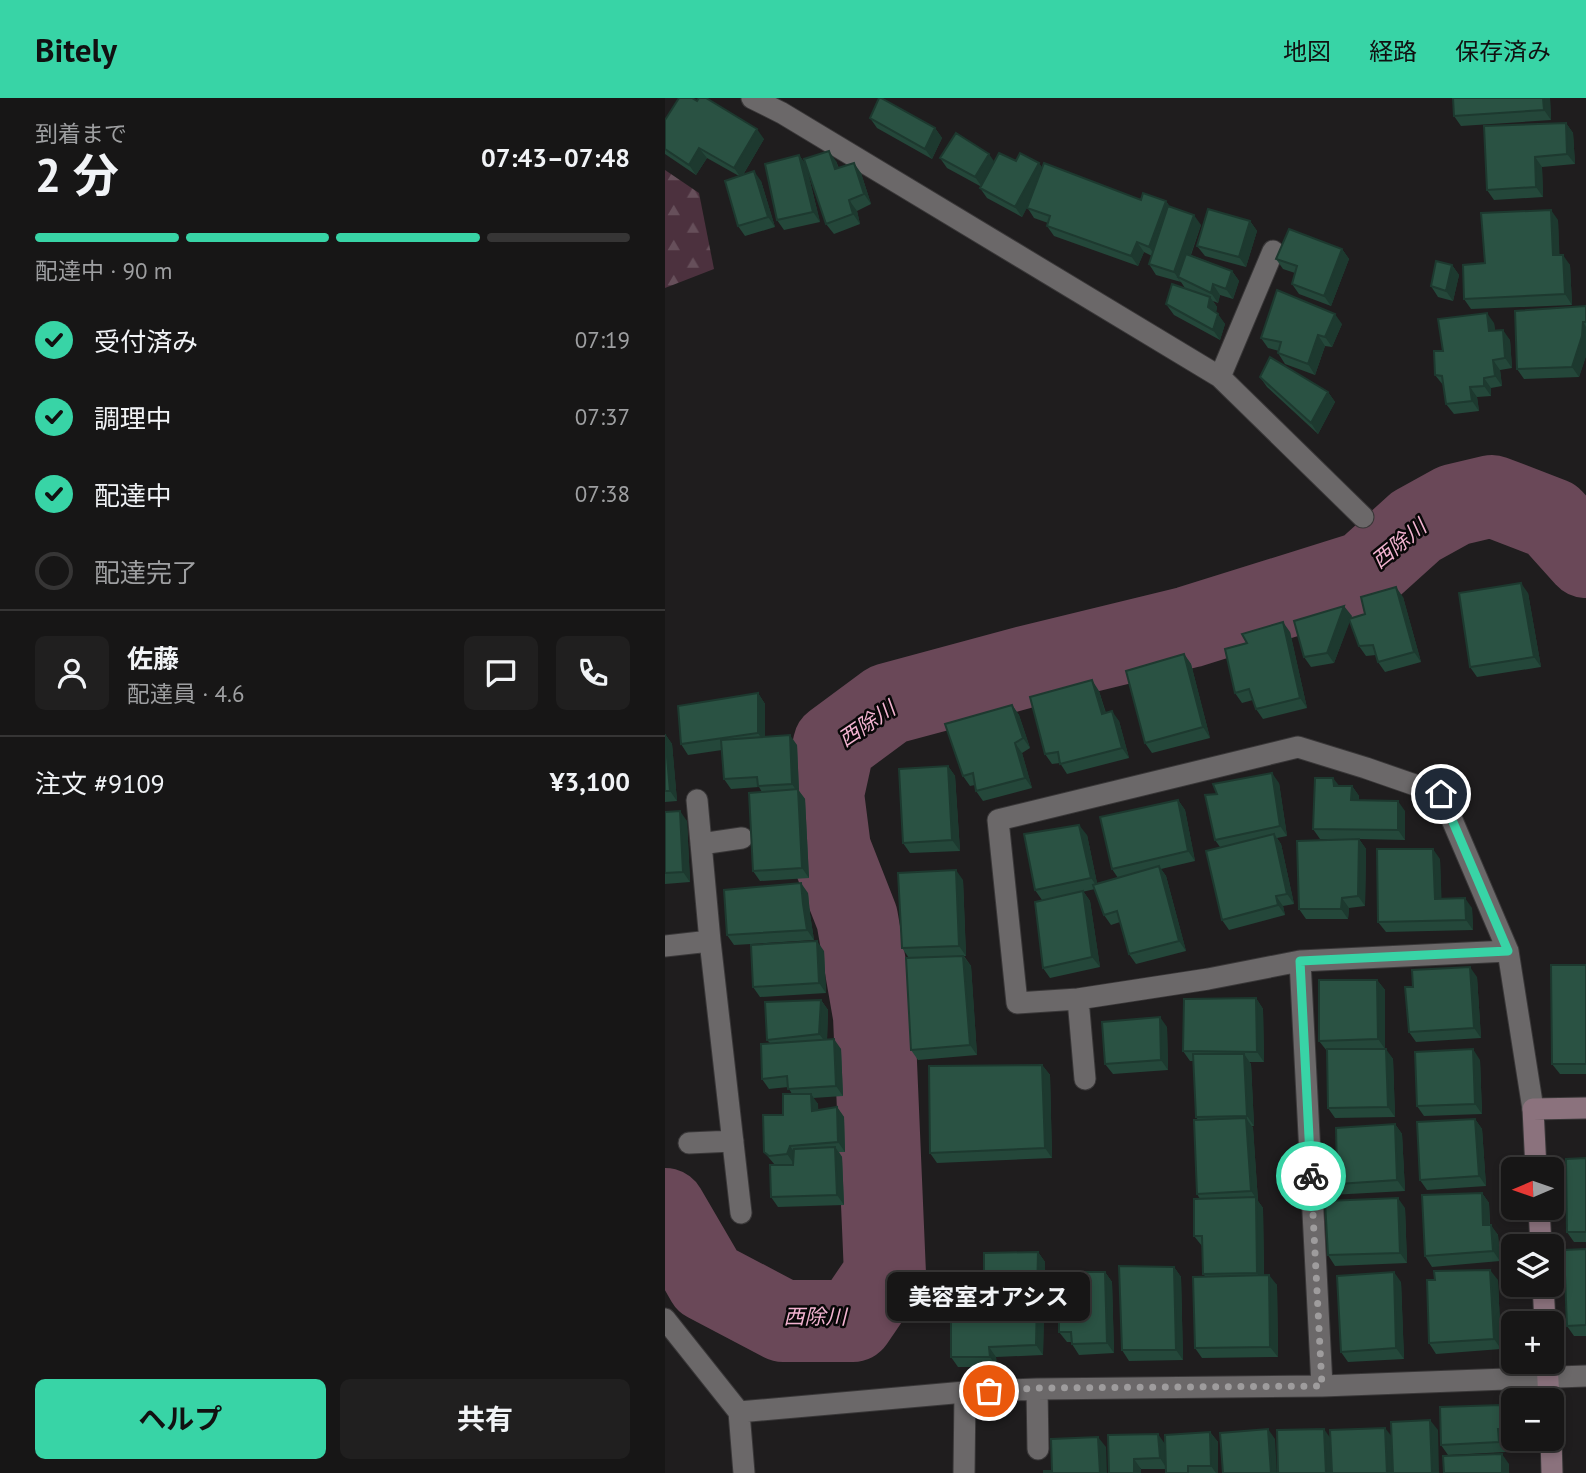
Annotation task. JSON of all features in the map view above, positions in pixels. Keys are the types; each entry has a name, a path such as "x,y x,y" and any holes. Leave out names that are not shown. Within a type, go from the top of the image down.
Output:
{"street":[{"path":"752,98 782,113 1220,377 1363,517"},
{"path":"1220,377 1273,251"},
{"path":"1508,951 1300,961 1078,999 1017,1003 998,820 1298,747 1441,794 1508,951 1533,1108 1535,1157"},
{"path":"698,800 710,941 741,1213"},
{"path":"701,844 742,838"},
{"path":"665,946 710,941"},
{"path":"1300,961 1322,1386"},
{"path":"1078,999 1085,1079"},
{"path":"1533,1108 1586,1108"},
{"path":"689,1143 733,1141"},
{"path":"665,1319 739,1412 744,1473"},
{"path":"739,1412 1037,1388 1322,1386 1501,1372"},
{"path":"1564,1372 1586,1376"},
{"path":"1037,1388 1038,1449"},
{"path":"964,1473 965,1392"},
{"path":"1551,1451 1552,1473"}],"green space":[{"path":"665,170 699,193 714,269 665,288"}],"building":[{"path":"679,98 692,98 697,101 699,98 706,98 757,129 734,168 699,148 689,165 665,149 665,120"},
{"path":"879,98 935,128 925,149 870,118"},
{"path":"1453,98 1543,98 1544,110 1454,116"},
{"path":"1566,123 1567,154 1535,157 1536,187 1487,190 1484,126"},
{"path":"956,133 989,154 975,177 940,158"},
{"path":"829,151 835,169 854,163 864,194 849,200 853,214 826,224 804,159"},
{"path":"999,153 1016,161 1020,153 1039,163 1015,207 980,188"},
{"path":"799,155 813,212 777,220 765,164"},
{"path":"1044,163 1141,200 1143,193 1166,201 1149,247 1137,242 1131,256 1047,226 1050,216 1027,208"},
{"path":"754,171 768,217 738,226 725,181"},
{"path":"1168,206 1194,215 1174,272 1149,264"},
{"path":"1208,209 1250,221 1239,257 1197,246"},
{"path":"1551,210 1553,255 1563,255 1565,294 1464,299 1463,265 1485,263 1481,213"},
{"path":"1289,229 1342,249 1324,296 1292,284 1297,266 1276,259"},
{"path":"1186,254 1232,271 1226,289 1213,284 1211,293 1178,277"},
{"path":"1436,261 1452,265 1446,291 1431,286"},
{"path":"1172,284 1210,297 1208,307 1218,314 1213,330 1166,304"},
{"path":"1277,290 1335,314 1325,337 1318,335 1308,364 1278,353 1281,342 1261,338"},
{"path":"1586,306 1586,322 1583,322 1582,336 1572,367 1517,369 1515,311"},
{"path":"1487,313 1489,331 1503,330 1505,358 1493,360 1495,376 1484,378 1484,386 1470,387 1472,401 1446,404 1442,376 1435,375 1434,351 1443,351 1438,319"},
{"path":"1270,357 1328,392 1311,423 1260,377"},
{"path":"1521,583 1534,657 1470,667 1459,593"},
{"path":"1396,587 1414,652 1378,662 1373,645 1359,646 1349,619 1365,614 1361,597"},
{"path":"1344,606 1327,653 1304,657 1294,621"},
{"path":"1283,622 1300,698 1256,709 1249,689 1235,693 1225,649 1247,643 1242,634"},
{"path":"1184,654 1203,727 1145,743 1126,671"},
{"path":"1092,680 1102,714 1112,711 1122,748 1060,764 1058,752 1045,754 1030,697"},
{"path":"758,693 758,733 681,744 678,706"},
{"path":"1012,705 1023,738 1015,743 1025,778 976,791 973,773 963,776 945,724"},
{"path":"665,734 670,791 665,791"},
{"path":"790,735 792,784 758,786 757,777 724,779 721,740"},
{"path":"948,766 952,840 903,843 899,769"},
{"path":"1272,773 1280,826 1215,840 1205,795 1217,794 1213,784"},
{"path":"1315,778 1333,778 1334,786 1352,786 1351,800 1398,801 1398,830 1313,829"},
{"path":"798,789 802,868 753,871 749,793"},
{"path":"1178,800 1188,851 1112,869 1100,817"},
{"path":"680,811 683,872 665,873 665,812"},
{"path":"1079,825 1091,878 1035,890 1024,834"},
{"path":"1274,834 1287,894 1276,896 1278,905 1222,920 1206,851"},
{"path":"1359,839 1358,896 1342,898 1341,909 1299,909 1297,841"},
{"path":"1377,849 1433,849 1435,899 1465,898 1466,920 1378,922"},
{"path":"1159,866 1179,941 1129,954 1117,911 1104,915 1093,885"},
{"path":"956,870 959,946 902,948 898,873"},
{"path":"801,883 807,930 727,935 724,890"},
{"path":"1083,891 1092,957 1043,968 1035,902"},
{"path":"817,941 819,983 753,987 751,945"},
{"path":"963,956 970,1045 911,1050 906,958"},
{"path":"1551,965 1586,965 1586,1064 1552,1064"},
{"path":"1470,967 1474,1028 1409,1032 1405,987 1413,987 1412,970"},
{"path":"1319,980 1377,980 1378,1039 1319,1041"},
{"path":"1256,998 1257,1052 1183,1051 1184,999"},
{"path":"821,1000 819,1034 767,1040 765,1002"},
{"path":"1160,1017 1161,1060 1105,1064 1102,1022"},
{"path":"834,1039 836,1086 788,1089 787,1076 762,1079 761,1044"},
{"path":"1327,1049 1386,1049 1388,1107 1328,1108"},
{"path":"1473,1049 1475,1104 1417,1106 1415,1052"},
{"path":"1193,1054 1244,1054 1247,1116 1196,1117"},
{"path":"1042,1065 1045,1148 930,1153 929,1066"},
{"path":"783,1094 811,1094 812,1111 837,1107 838,1142 790,1146 787,1154 769,1156 764,1152 763,1115 783,1115"},
{"path":"1246,1118 1251,1191 1197,1194 1194,1120"},
{"path":"1475,1119 1479,1176 1420,1180 1417,1122"},
{"path":"1395,1124 1397,1180 1323,1185 1322,1174 1337,1171 1336,1128"},
{"path":"835,1147 837,1195 771,1197 770,1165 793,1165 794,1149"},
{"path":"1586,1158 1586,1232 1567,1232 1566,1159"},
{"path":"1482,1193 1483,1225 1491,1225 1493,1251 1425,1256 1422,1195"},
{"path":"1256,1197 1257,1273 1203,1274 1202,1236 1194,1236 1194,1199"},
{"path":"1398,1198 1400,1253 1328,1255 1325,1201"},
{"path":"1586,1249 1586,1325 1567,1326 1564,1250"},
{"path":"1038,1252 1036,1345 989,1347 990,1357 951,1357 951,1312 984,1313 984,1253"},
{"path":"1119,1266 1174,1267 1176,1350 1122,1350"},
{"path":"1490,1270 1494,1339 1429,1343 1427,1280 1435,1280 1434,1271"},
{"path":"1059,1272 1105,1272 1107,1343 1072,1344 1071,1332 1059,1332"},
{"path":"1394,1272 1396,1348 1341,1352 1337,1276"},
{"path":"1269,1275 1270,1347 1195,1348 1193,1277"},
{"path":"1501,1405 1499,1442 1441,1445 1440,1407"},
{"path":"1430,1420 1432,1473 1393,1473 1391,1422"},
{"path":"1385,1428 1387,1473 1332,1473 1330,1430"},
{"path":"1268,1429 1271,1473 1223,1473 1220,1433"},
{"path":"1324,1429 1326,1473 1278,1473 1277,1430"},
{"path":"1210,1432 1211,1466 1188,1466 1188,1473 1166,1473 1165,1435"},
{"path":"1158,1434 1160,1458 1134,1459 1134,1473 1109,1473 1108,1435"},
{"path":"1098,1437 1100,1473 1044,1473 1052,1471 1051,1439"},
{"path":"1502,1454 1502,1473 1444,1473 1443,1456"}],"waterway":[{"name":"西除川","path":"665,1209 707,1281 783,1321 853,1321 885,1274 874,1016 857,918 830,849 823,794 834,744 888,704 1189,627 1365,572 1416,526 1454,505 1492,496 1552,519 1586,557"}],"way so far":[{"path":"989,1391 1037,1388 1322,1386 1311,1176"}],"place":[{"name":"美容室オアシス","path":"989,1391"}],"route":[{"path":"1311,1176 1300,961 1508,951 1441,794"}]}
